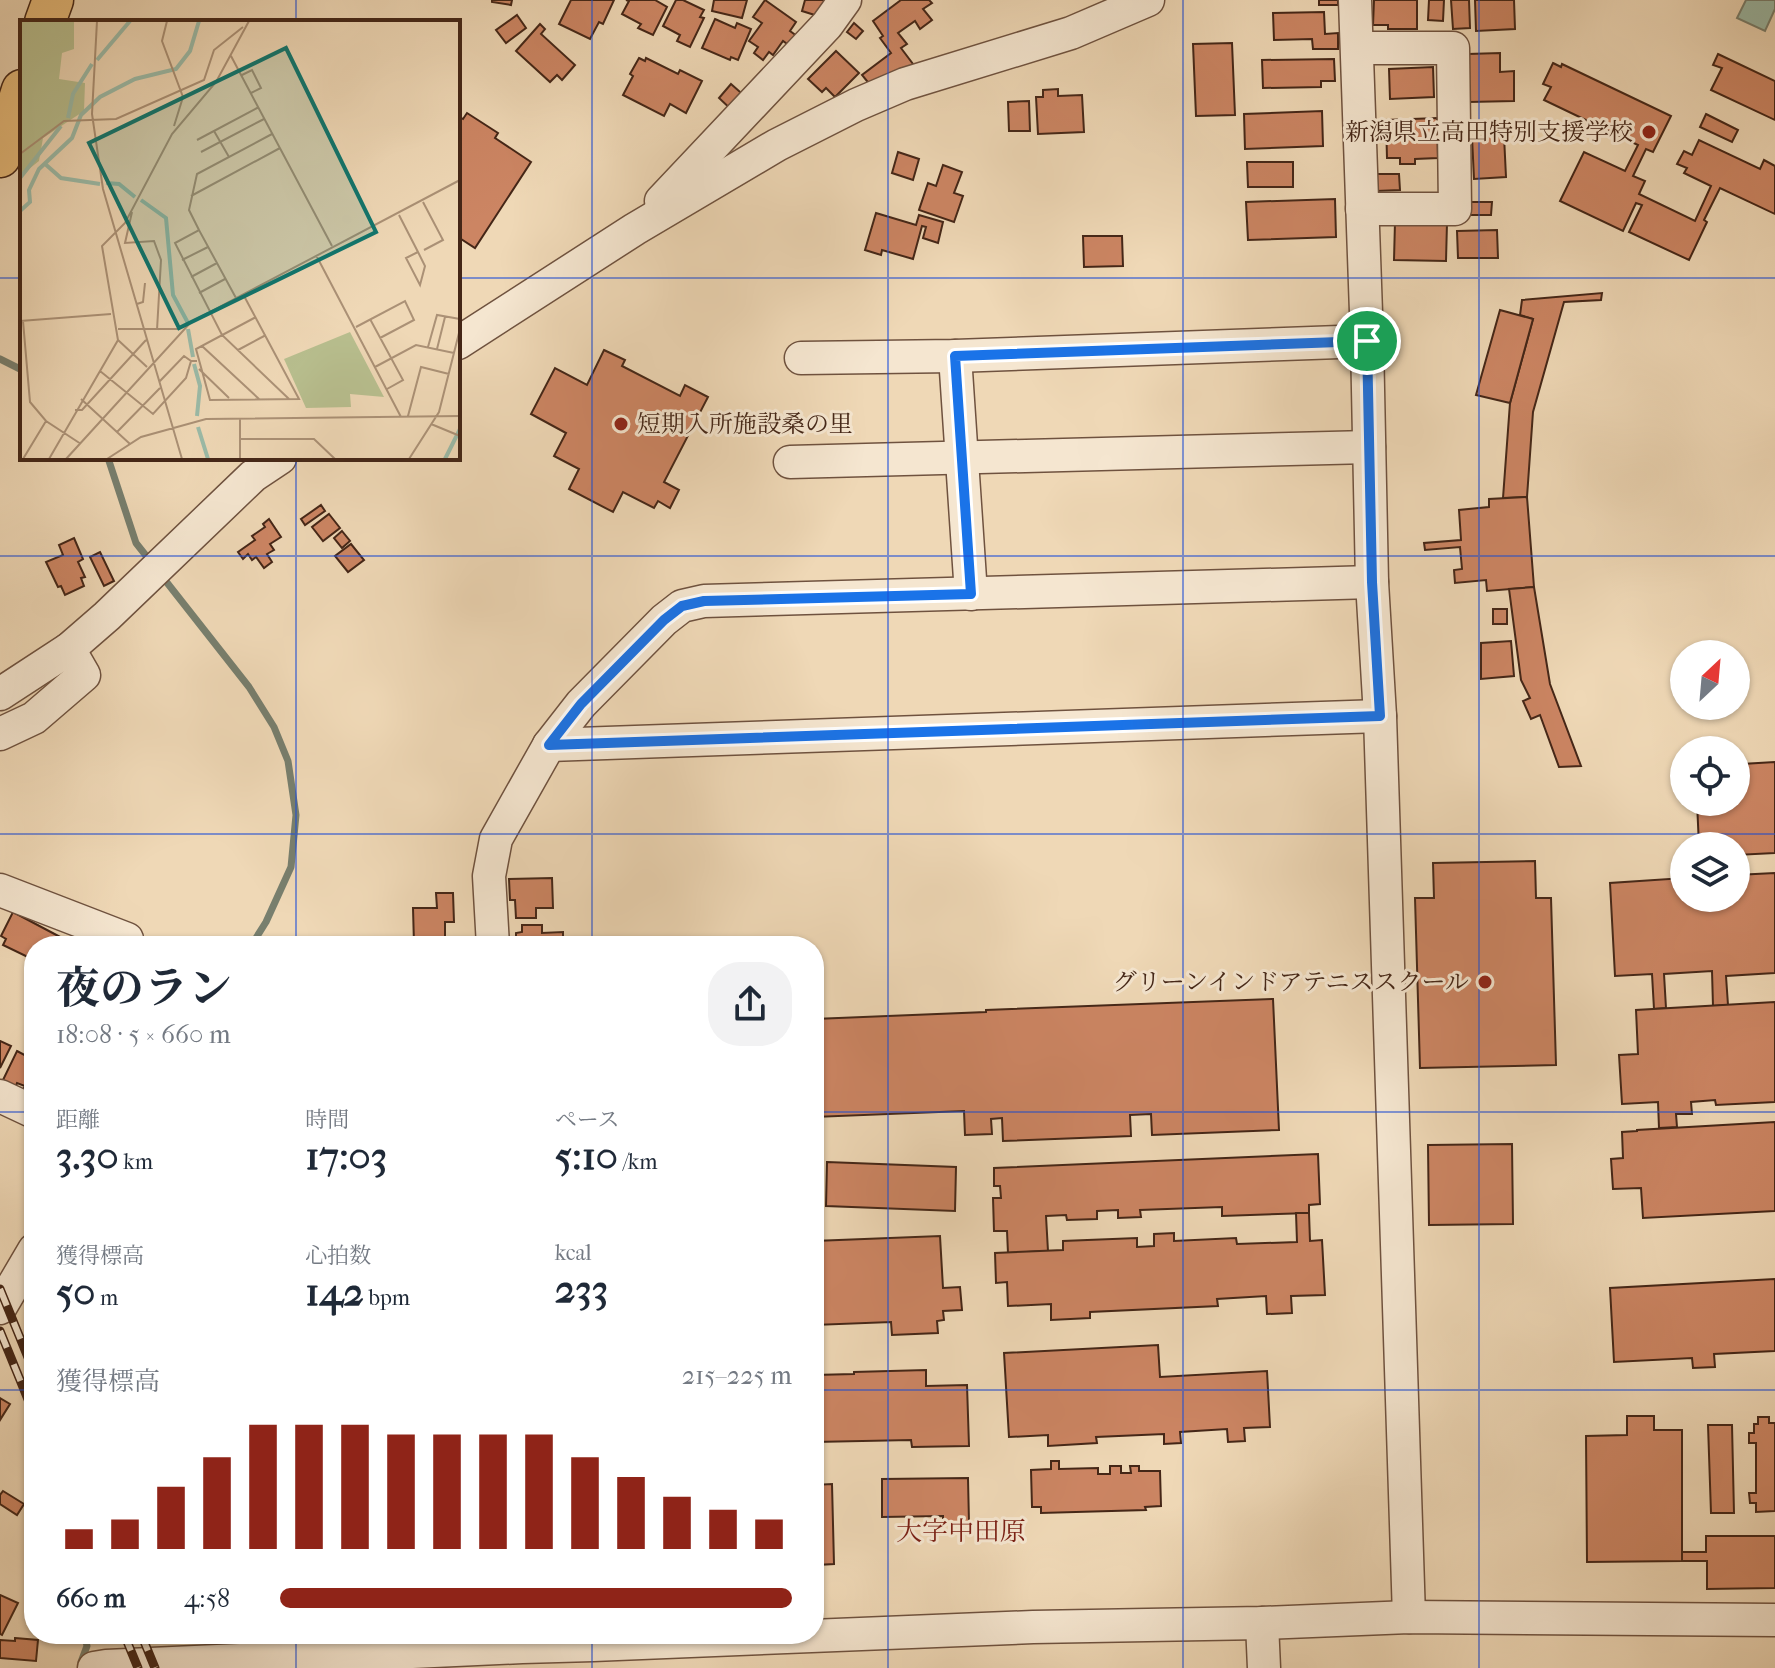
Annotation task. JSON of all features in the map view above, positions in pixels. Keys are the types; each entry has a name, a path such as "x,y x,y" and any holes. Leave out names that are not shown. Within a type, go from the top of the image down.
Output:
{"main road":[{"path":"46,20 53,0"},
{"path":"0,157 20,96"}],"street":[{"path":"635,229 827,25 845,0"},
{"path":"460,342 635,229 777,145 856,105 905,84 1071,33 1148,0"},
{"path":"1355,0 1372,582 1380,716 1409,1617"},
{"path":"1358,48 1453,48 1455,209 1362,209"},
{"path":"801,358 955,356 1367,341"},
{"path":"955,356 971,594"},
{"path":"790,462 1369,447"},
{"path":"0,694 69,649 253,476 277,460"},
{"path":"492,936 489,876 496,839 549,745 581,704 664,620 682,606 704,601 1372,582"},
{"path":"0,734 34,718 84,675 69,649"},
{"path":"549,745 1380,716"},
{"path":"0,890 119,936"},
{"path":"0,1096 24,1107"},
{"path":"0,1308 24,1267"},
{"path":"824,1641 1033,1627 1409,1617 1775,1620"},
{"path":"1262,1623 1264,1668"},
{"path":"94,1668 452,1644"},
{"path":"539,1644 593,1657 784,1644"}],"shaded area":[{"path":"1746,0 1775,0 1775,9 1765,31 1737,18"}],"building":[{"path":"492,0 512,0 511,5"},
{"path":"571,0 614,0 603,24 599,22 590,39 559,24"},
{"path":"626,0 655,0 667,7 653,35 638,28 641,24 622,14 629,1"},
{"path":"676,0 704,10 700,17 704,18 690,47 677,41 680,35 663,26"},
{"path":"714,0 747,0 742,18 712,11"},
{"path":"765,0 796,22 790,31 801,39 794,49 783,41 773,55 769,52 763,60 754,53 758,47 749,41 762,23 753,17"},
{"path":"805,0 828,0 818,16 802,11"},
{"path":"901,0 929,0 932,3 923,9 932,20 920,29 915,21 898,33 907,44 901,48 919,72 871,86 862,75 891,53 873,21"},
{"path":"1319,0 1338,0 1338,5 1319,5"},
{"path":"1374,0 1417,0 1417,29 1388,29 1388,25 1373,25"},
{"path":"1429,0 1444,0 1443,21 1428,20"},
{"path":"1451,0 1469,0 1470,28 1453,29"},
{"path":"1475,0 1514,0 1515,29 1476,31"},
{"path":"1324,12 1325,34 1338,33 1338,49 1313,49 1312,39 1274,40 1273,13"},
{"path":"517,15 526,28 506,43 496,30"},
{"path":"715,19 735,28 737,23 751,29 738,60 731,57 730,60 702,48"},
{"path":"854,23 863,31 856,39 847,32"},
{"path":"540,24 545,29 541,34 575,65 562,80 557,75 550,82 516,51"},
{"path":"1232,43 1235,115 1196,116 1193,44"},
{"path":"836,51 859,73 835,97 826,88 822,92 808,79"},
{"path":"1500,53 1500,72 1514,71 1514,101 1469,102 1468,54"},
{"path":"1718,54 1775,81 1775,120 1711,90 1722,68 1713,65"},
{"path":"639,58 645,61 646,58 678,74 680,70 702,81 686,113 670,104 664,116 623,95"},
{"path":"1334,59 1335,81 1321,81 1321,87 1263,88 1262,60"},
{"path":"1553,63 1561,67 1562,64 1671,116 1653,152 1646,149 1633,176 1645,181 1639,194 1695,221 1711,186 1684,173 1687,168 1677,164 1684,151 1692,155 1699,140 1760,169 1764,160 1775,166 1775,214 1720,188 1689,260 1629,232 1642,205 1636,203 1623,231 1560,201 1584,152 1625,171 1638,145 1544,100 1551,87 1543,84"},
{"path":"1433,67 1434,97 1390,99 1389,69"},
{"path":"731,84 748,99 735,113 719,98"},
{"path":"1058,89 1058,96 1082,95 1084,132 1038,134 1036,97 1043,97 1043,90"},
{"path":"1029,101 1030,131 1009,131 1008,102"},
{"path":"1322,111 1323,146 1245,149 1244,114"},
{"path":"467,113 498,133 495,138 531,162 475,248 460,238 460,117 463,119"},
{"path":"1706,114 1738,130 1732,142 1700,127"},
{"path":"1437,118 1438,158 1415,159 1415,164 1400,164 1400,158 1387,158 1386,120"},
{"path":"1504,136 1506,177 1474,179 1472,137"},
{"path":"898,152 919,159 913,180 892,173"},
{"path":"1247,162 1293,162 1293,187 1248,187"},
{"path":"943,165 962,172 954,193 963,196 954,222 919,210 928,183 936,186"},
{"path":"1376,174 1399,174 1400,190 1376,191"},
{"path":"1335,199 1336,237 1248,240 1246,202"},
{"path":"1470,202 1492,202 1491,215 1469,215"},
{"path":"876,213 916,225 919,215 943,222 938,243 923,238 926,227 922,226 913,259 882,250 881,255 865,250"},
{"path":"1395,222 1447,223 1446,261 1394,260"},
{"path":"1497,230 1498,258 1458,258 1457,231"},
{"path":"1083,236 1122,236 1123,266 1084,267"},
{"path":"1602,293 1601,300 1564,302 1533,412 1527,497 1503,498 1510,403 1533,319 1520,315 1522,300"},
{"path":"1500,310 1533,319 1510,403 1476,395"},
{"name":"短期入所施設桑の里","path":"604,350 625,360 622,366 680,396 685,385 708,397 664,482 679,490 670,508 658,501 654,508 623,492 613,512 569,489 579,469 554,456 566,433 531,414 555,368 587,385"},
{"path":"1527,497 1534,587 1487,591 1486,580 1455,583 1454,570 1462,569 1460,547 1425,550 1424,543 1461,540 1459,510 1489,507 1489,499"},
{"path":"321,505 325,511 305,525 301,519"},
{"path":"329,514 340,528 323,541 312,527"},
{"path":"269,519 281,537 270,544 274,550 267,554 272,562 264,568 256,557 252,560 248,554 243,559 238,552 255,540 252,536 265,527 263,524"},
{"path":"342,531 350,541 342,548 334,538"},
{"path":"74,538 83,559 78,562 85,577 81,578 84,586 65,595 46,562 63,555 59,545"},
{"path":"351,544 364,560 348,572 335,556"},
{"path":"100,552 114,581 104,586 90,557"},
{"path":"1534,587 1550,684 1581,766 1559,767 1540,715 1531,719 1523,701 1530,698 1521,680 1509,589"},
{"path":"1493,609 1507,609 1507,624 1493,624"},
{"path":"1511,641 1514,676 1481,679 1481,643"},
{"path":"1775,762 1775,853 1750,854 1750,832 1698,832 1698,816 1750,816 1750,764"},
{"name":"グリーンインドアテニススクール","path":"1535,861 1536,898 1551,898 1556,1065 1420,1068 1415,898 1434,898 1433,863"},
{"path":"1775,873 1775,973 1726,976 1728,1005 1713,1006 1712,971 1664,974 1666,1008 1654,1009 1652,974 1615,976 1610,883 1670,879 1670,912 1750,912 1750,874"},
{"path":"552,878 553,908 536,908 536,918 516,918 515,900 510,900 509,879"},
{"path":"436,893 453,893 454,922 445,922 445,936 414,936 413,908 437,908"},
{"path":"13,912 58,936 24,936 24,955 3,945 6,939 1,936"},
{"path":"522,925 542,925 542,933 563,932 563,936 516,936 516,933 522,932"},
{"path":"1273,999 1279,1130 1152,1135 1151,1114 1130,1115 1131,1136 1003,1141 1002,1118 991,1119 992,1134 965,1135 964,1111 824,1117 824,1019"},
{"path":"1775,1002 1775,1102 1716,1105 1715,1100 1691,1102 1692,1114 1676,1114 1677,1127 1659,1128 1658,1102 1622,1104 1619,1055 1638,1054 1636,1010"},
{"path":"0,1041 11,1046 0,1068"},
{"path":"17,1051 24,1055 24,1086 17,1083 15,1088 2,1082"},
{"path":"24,1088 24,1103 18,1100"},
{"path":"1775,1122 1775,1211 1643,1218 1641,1188 1613,1189 1611,1159 1623,1158 1622,1132"},
{"path":"1512,1144 1513,1224 1429,1225 1428,1145"},
{"path":"1318,1154 1320,1204 1309,1205 1309,1213 1222,1216 1222,1207 1140,1210 1141,1217 1118,1218 1118,1210 1097,1211 1097,1219 1067,1220 1066,1215 1046,1216 1048,1251 1008,1253 1007,1231 994,1231 993,1198 1001,1198 1000,1186 994,1186 994,1168"},
{"path":"827,1162 956,1167 955,1211 826,1206"},
{"path":"1296,1213 1309,1213 1310,1241 1322,1240 1325,1295 1291,1296 1292,1313 1267,1314 1266,1296 1217,1299 1218,1306 1090,1312 1090,1318 1051,1320 1051,1304 1008,1306 1007,1282 996,1283 995,1253 1063,1250 1063,1241 1137,1238 1137,1247 1154,1246 1154,1234 1174,1233 1174,1241 1236,1238 1237,1244 1297,1242"},
{"path":"940,1236 943,1288 960,1287 962,1310 943,1311 944,1320 937,1321 938,1333 892,1335 891,1322 824,1325 824,1241"},
{"path":"1775,1279 1775,1351 1714,1354 1715,1367 1693,1368 1692,1358 1614,1362 1610,1288"},
{"path":"1158,1345 1160,1377 1267,1371 1270,1427 1244,1428 1245,1441 1228,1442 1227,1429 1180,1432 1181,1443 1164,1444 1164,1434 1096,1437 1097,1443 1048,1446 1048,1435 1009,1437 1004,1353"},
{"path":"926,1370 926,1386 967,1385 969,1446 912,1447 911,1440 824,1442 824,1375"},
{"path":"0,1398 10,1404 0,1420"},
{"path":"1627,1416 1654,1416 1654,1430 1682,1430 1682,1561 1587,1562 1586,1436 1627,1435"},
{"path":"1758,1417 1769,1417 1769,1423 1775,1423 1775,1511 1756,1512 1756,1503 1750,1503 1749,1493 1756,1493 1756,1443 1749,1443 1749,1433 1754,1433"},
{"path":"1708,1425 1732,1425 1734,1513 1711,1513"},
{"path":"1051,1461 1059,1461 1059,1469 1098,1468 1098,1474 1110,1474 1110,1466 1121,1466 1121,1473 1131,1473 1130,1466 1139,1466 1139,1471 1160,1471 1161,1506 1145,1507 1146,1510 1041,1513 1041,1507 1032,1507 1031,1470 1051,1469"},
{"path":"968,1478 969,1523 943,1524 943,1516 882,1517 882,1479"},
{"path":"824,1484 832,1484 834,1564 824,1565"},
{"path":"3,1491 24,1504 17,1515 0,1504"},
{"path":"1706,1536 1775,1536 1775,1588 1707,1589 1707,1561 1682,1561 1682,1552 1706,1552"},
{"path":"0,1595 18,1603 2,1635 0,1634"},
{"path":"15,1638 24,1639 24,1644 38,1644 36,1661 0,1658 0,1640 15,1641"}],"waterway":[{"path":"0,359 20,369"},
{"path":"109,460 136,543 151,562"},
{"path":"161,575 249,687 274,727 288,761 296,815 291,867 257,936"},
{"path":"81,1662 86,1644"}],"railway":[{"path":"0,1289 24,1348"},
{"path":"0,1331 24,1390"},
{"path":"128,1644 138,1668"},
{"path":"145,1644 155,1668"}],"place":[{"name":"新潟県立高田特別支援学校","path":"1649,132"},
{"name":"短期入所施設桑の里","path":"621,424"},
{"name":"グリーンインドアテニススクール","path":"1485,982"}],"district":[{"name":"大字中田原","path":"961,1531"}],"route":[{"path":"1367,341 1372,582 1380,716 549,745 581,704 664,620 682,606 704,601 971,594 955,356 1367,341"}]}
